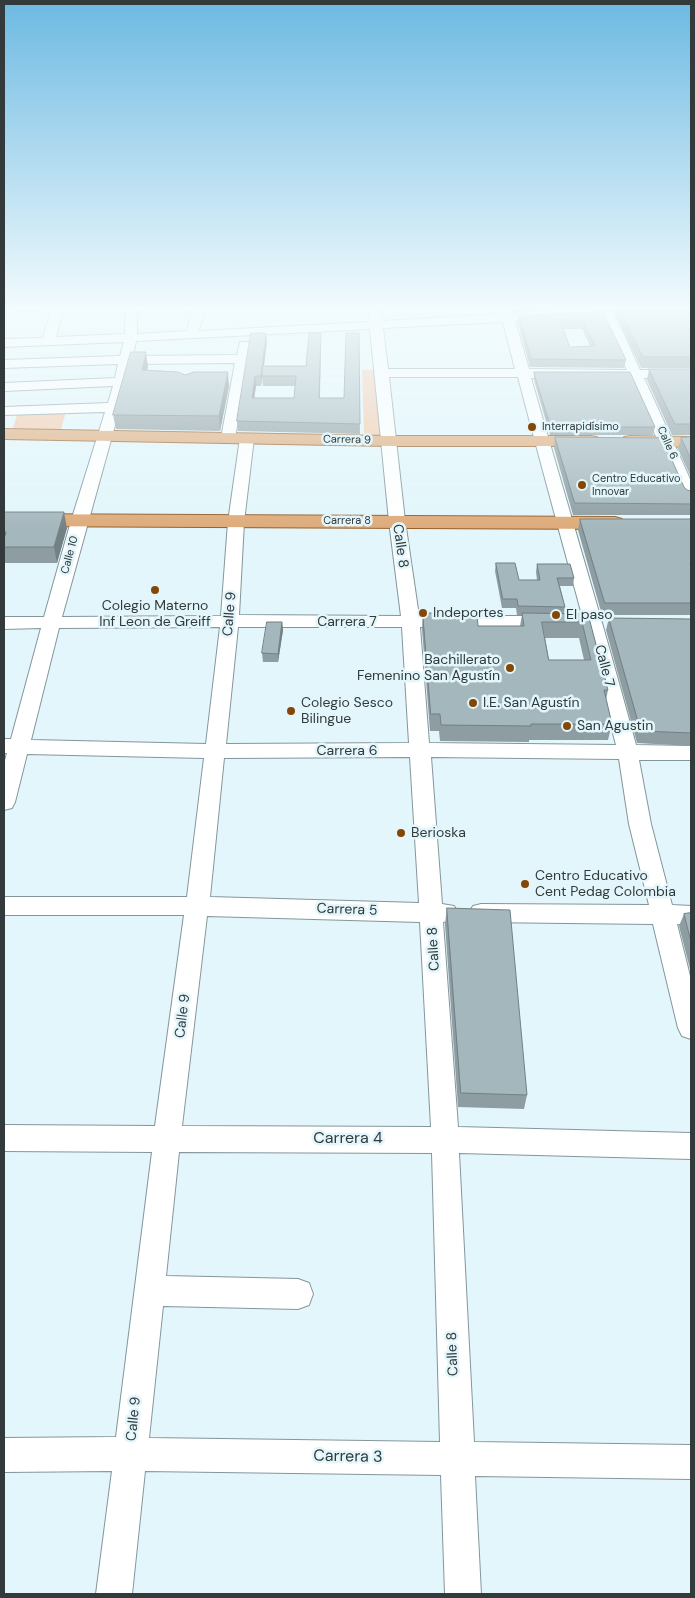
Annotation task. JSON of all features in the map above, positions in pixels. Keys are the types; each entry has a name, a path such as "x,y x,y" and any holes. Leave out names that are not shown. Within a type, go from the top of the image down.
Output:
{"main road":[{"name":"Carrera 9","path":"4,434 390,441 542,440 691,442"},
{"name":"Carrera 8","path":"4,520 633,523"}],"street":[{"path":"4,387 121,382"},
{"name":"Calle 10","path":"4,802 12,746 52,624 104,436 121,382"},
{"name":"Calle 9","path":"114,1594 230,621 242,382"},
{"name":"Calle 8","path":"383,382 397,521 411,622 431,913 445,1140 463,1594"},
{"name":"Calle 7","path":"525,382 586,593 592,623 628,753 640,824 691,1028"},
{"name":"Calle 6","path":"640,382 691,497"},
{"path":"4,411 114,407"},
{"name":"Carrera 7","path":"4,623 230,621 612,623"},
{"name":"Carrera 6","path":"12,746 214,751 420,750 691,754"},
{"name":"Carrera 5","path":"4,906 197,906 431,913 691,915"},
{"name":"Carrera 4","path":"4,1138 445,1140 691,1146"},
{"path":"149,1291 298,1294"},
{"name":"Carrera 3","path":"4,1455 130,1454 691,1462"}],"shaded area":[{"path":"362,382 378,382 380,435 364,435"},
{"path":"66,411 61,430 12,431 18,412"}],"building":[{"path":"123,382 226,382 219,416 113,415"},
{"path":"243,382 254,382 252,398 294,398 295,382 320,382 319,398 344,398 345,382 360,382 360,424 237,421"},
{"path":"537,382 634,382 655,427 551,427"},
{"path":"655,382 691,382 691,424 675,424"},
{"path":"555,437 662,438 684,487 691,491 691,504 575,503"},
{"path":"691,437 691,459 681,438"},
{"path":"4,512 64,512 54,547 4,547 6,532 4,532"},
{"path":"580,519 691,519 691,603 605,603"},
{"path":"496,563 515,563 519,580 540,580 537,564 570,564 574,578 557,578 565,607 518,606 517,599 503,599"},
{"path":"423,613 477,613 478,626 524,626 522,613 588,614 608,690 604,690 612,724 531,724 531,726 441,725 440,714 431,714","holes":["542,622 582,622 591,660 549,660"]},
{"path":"609,618 691,619 691,733 641,731"},
{"path":"267,622 282,622 278,654 262,653"},
{"path":"447,908 510,910 527,1095 461,1093"},
{"path":"691,913 691,942 684,914"}],"place":[{"name":"Interrapidísimo","path":"532,427"},
{"name":"Centro Educativo Innovar","path":"582,485"},
{"name":"Colegio Materno Inf Leon de Greiff","path":"155,590"},
{"name":"Indeportes","path":"423,613"},
{"name":"El paso","path":"556,615"},
{"name":"Bachillerato Femenino San Agustín","path":"510,668"},
{"name":"I.E. San Agustín","path":"473,703"},
{"name":"Colegio Sesco Bilingue","path":"291,711"},
{"name":"San Agustin","path":"567,726"},
{"name":"Berioska","path":"401,833"},
{"name":"Centro Educativo Cent Pedag Colombia","path":"525,884"}]}
